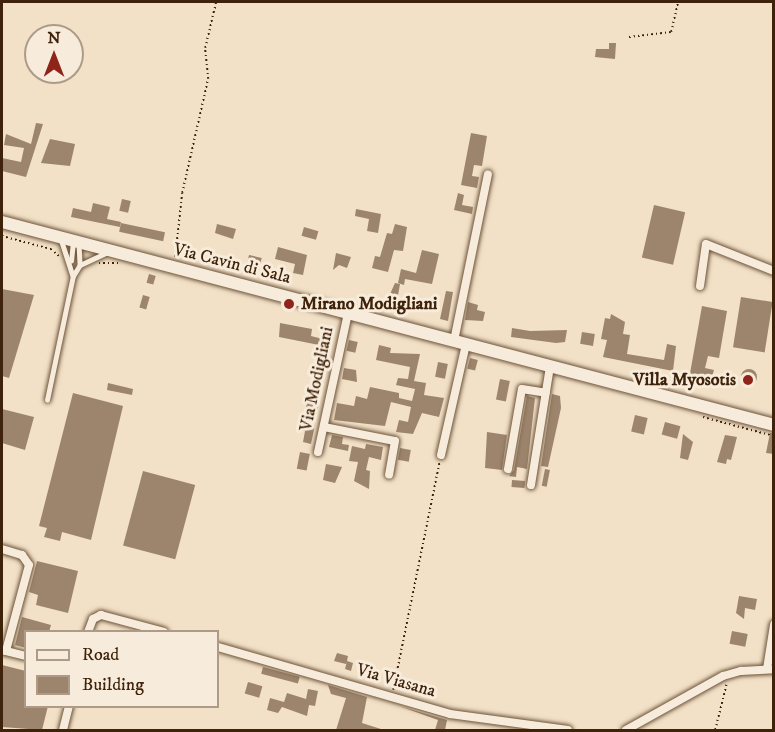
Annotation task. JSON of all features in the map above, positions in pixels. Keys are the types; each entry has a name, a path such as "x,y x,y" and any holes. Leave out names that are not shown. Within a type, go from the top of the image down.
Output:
{"main road":[{"name":"Via Cavin di Sala","path":"2,222 550,367 770,422"}],"street":[{"path":"441,455 488,174"},
{"path":"700,286 706,244 774,272"},
{"name":"Via Modigliani","path":"318,453 348,313"},
{"path":"531,485 550,367"},
{"path":"508,469 522,389 546,393"},
{"path":"324,427 395,441 388,474"},
{"path":"2,549 22,555 29,565 4,650 24,655"},
{"path":"89,630 93,619 101,615 157,630"},
{"path":"626,730 729,674 770,669 774,626"},
{"name":"Via Viasana","path":"219,647 471,718 568,730"},
{"path":"63,730 68,708"}],"lane":[{"path":"47,400 73,276 71,241"},
{"path":"71,241 71,261"},
{"path":"71,241 80,265"},
{"path":"73,276 80,265 109,251"}],"path":[{"path":"172,267 182,193 208,79 205,48 216,2"},
{"path":"629,37 671,32 678,2"},
{"path":"392,697 441,455"},
{"path":"715,730 729,674"}],"building":[{"path":"609,43 616,43 615,59 595,57 596,49 609,49"},
{"path":"36,123 43,124 26,177 2,171 2,158 21,162 24,148 4,145 6,134 31,144"},
{"path":"471,133 487,136 482,166 474,165 472,176 479,177 477,188 461,185"},
{"path":"50,139 75,144 70,166 41,163"},
{"path":"458,193 464,195 462,205 473,207 472,214 454,210"},
{"path":"122,199 131,201 128,213 119,211"},
{"path":"93,203 110,207 107,219 121,222 120,227 71,217 73,208 91,212"},
{"path":"654,205 685,212 673,265 642,258"},
{"path":"356,209 381,214 378,233 367,231 369,219 355,216"},
{"path":"121,223 165,232 163,241 119,232"},
{"path":"217,224 236,229 233,239 215,233"},
{"path":"395,224 407,227 403,251 394,250 388,272 372,268 375,256 380,257 387,233 392,234"},
{"path":"304,227 318,231 316,240 302,236"},
{"path":"278,247 307,255 303,275 293,273 295,264 275,259"},
{"path":"422,250 439,254 432,284 405,279 404,285 398,283 401,269 416,273"},
{"path":"336,253 351,257 347,268 339,265 333,270"},
{"path":"249,255 262,258 259,268 247,265"},
{"path":"149,274 156,276 153,285 147,283"},
{"path":"395,283 400,284 396,307 385,305"},
{"path":"2,289 34,295 9,378 2,376"},
{"path":"446,291 453,292 448,321 440,319"},
{"path":"143,295 150,297 146,309 139,307"},
{"path":"741,297 773,302 765,352 733,347"},
{"path":"468,302 478,305 477,310 485,312 483,321 465,320"},
{"path":"702,306 727,311 719,358 708,356 705,368 714,370 710,384 689,379"},
{"path":"611,314 625,322 623,334 630,335 627,354 664,360 667,344 676,346 673,371 603,357 607,340 601,339 605,318 610,319"},
{"path":"280,323 312,329 311,336 331,341 328,356 317,354 319,345 279,337"},
{"path":"512,328 530,331 567,330 565,342 556,343 511,337"},
{"path":"582,332 595,334 593,346 580,344"},
{"path":"349,340 358,342 355,353 347,351"},
{"path":"379,345 391,348 390,353 420,354 414,381 426,383 424,395 444,398 439,417 422,413 413,434 396,432 399,420 408,422 411,407 391,402 385,426 334,420 337,403 354,406 356,396 367,399 370,387 399,393 399,398 412,401 415,389 396,385 398,378 408,379 410,367 376,360"},
{"path":"470,358 478,360 475,371 467,369"},
{"path":"438,362 448,364 445,379 435,377"},
{"path":"344,368 356,370 357,382 342,379"},
{"name":"Villa Myosotis","path":"749,369 757,377 749,385 741,377"},
{"path":"500,379 510,381 506,402 496,400"},
{"path":"108,383 133,389 132,395 107,390"},
{"path":"312,387 321,389 317,414 308,413 306,424 315,425 311,444 303,442 305,431 299,430"},
{"path":"73,393 123,406 91,540 62,532 60,541 44,537 47,528 39,526"},
{"path":"552,394 560,396 561,408 548,467 541,466"},
{"path":"527,396 535,398 527,469 517,467 516,477 509,476 514,470"},
{"path":"2,409 34,417 25,450 2,443"},
{"path":"635,415 648,418 644,434 631,432"},
{"path":"665,422 680,426 677,439 662,435"},
{"path":"487,432 507,435 502,470 485,468"},
{"path":"770,433 774,433 774,454 766,453"},
{"path":"683,434 693,442 688,460 680,458"},
{"path":"332,435 343,437 342,444 349,445 348,451 329,447"},
{"path":"725,435 737,437 731,460 727,459 726,464 717,462"},
{"path":"366,444 383,447 381,460 369,457 366,470 370,471 369,489 354,481 358,462 349,461 352,446 365,449"},
{"path":"400,448 411,450 409,462 398,460"},
{"path":"300,452 310,454 307,471 297,469"},
{"path":"326,464 342,467 335,483 323,480"},
{"path":"545,469 550,470 547,487 542,486"},
{"path":"143,471 195,485 175,559 123,545"},
{"path":"512,480 525,481 524,488 512,487"},
{"path":"37,561 78,571 68,613 36,605 38,595 29,592"},
{"path":"739,596 757,599 755,610 745,608 744,619 736,613"},
{"path":"22,617 51,625 50,630 24,630 24,647 15,645"},
{"path":"732,631 748,634 745,647 730,644"},
{"path":"337,653 348,656 346,664 334,661"},
{"path":"347,661 353,663 351,671 345,669"},
{"path":"2,665 24,670 24,708 48,708 42,730 2,727"},
{"path":"263,667 300,677 298,684 261,674"},
{"path":"248,682 262,686 259,698 245,694"},
{"path":"328,685 367,697 362,723 384,730 336,730 346,698 331,694"},
{"path":"308,689 318,691 315,706 309,705 307,716 282,707 278,713 267,710 270,698 284,702 287,693 306,699"},
{"path":"399,706 447,720 445,730 435,730 438,720"}],"place":[{"name":"Mirano Modigliani","path":"289,304"},
{"name":"Villa Myosotis","path":"748,380"}]}
